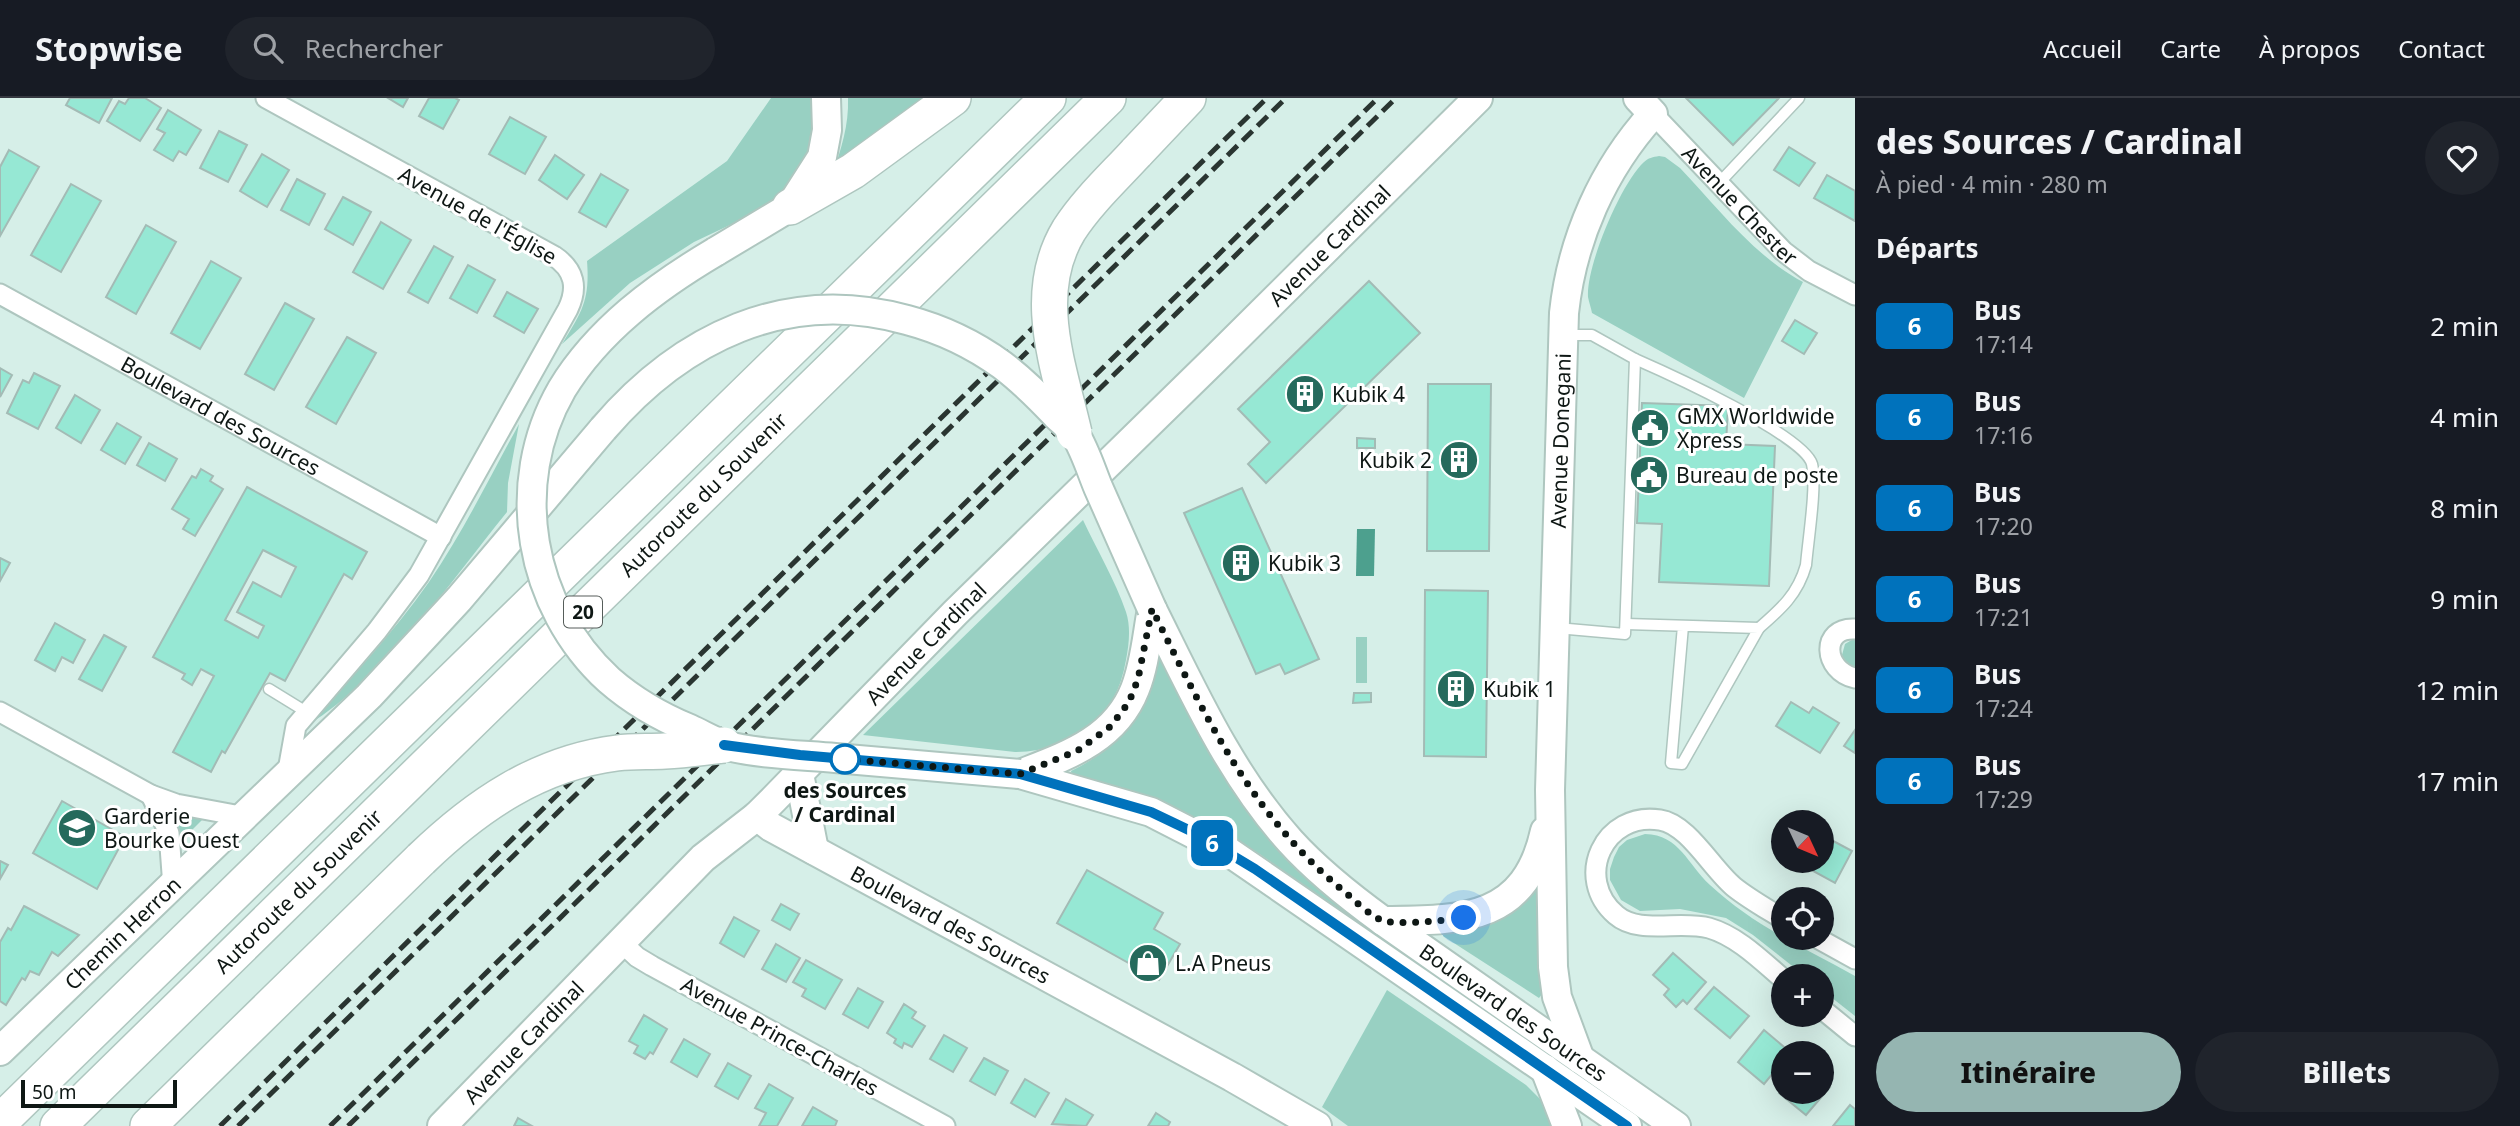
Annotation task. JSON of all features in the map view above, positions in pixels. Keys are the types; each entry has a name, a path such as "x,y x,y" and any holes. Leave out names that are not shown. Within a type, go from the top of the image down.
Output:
{"highway":[{"path":"790,206 853,171 953,98"},
{"name":"Autoroute du Souvenir","path":"0,1122 1048,98"},
{"name":"Autoroute du Souvenir","path":"58,1126 1108,98"},
{"path":"1074,433 1049,324 1049,293 1062,243 1078,217 1188,98"},
{"path":"148,1126 421,859 479,808 537,775 569,764 601,756 724,745"}],"main road":[{"path":"790,206 822,157 827,130 826,98"},
{"name":"Avenue Cardinal","path":"442,1126 712,849 757,816 955,613 1478,98"},
{"name":"Avenue Donegani","path":"1550,790 1562,335 1567,290 1587,220 1646,106"},
{"name":"Boulevard des Sources","path":"790,206 667,283 629,312 606,333 570,377 553,407 541,442 533,480 531,519 536,552 552,604 568,633 585,654 610,680 636,700 667,719 724,745 800,755 1020,774 1151,812 1220,847 1281,886 1627,1126"},
{"name":"Chemin Herron","path":"0,1051 246,817 412,651 628,401 686,354 718,336 769,317 818,309 871,311 905,319 970,344 1014,373 1074,433"},
{"name":"Boulevard des Sources","path":"1074,433 1152,609 1217,738 1242,779 1275,822 1321,872 1383,921 1676,1126"},
{"path":"1020,774 1077,751 1111,726 1121,715 1135,690 1152,609"},
{"path":"799,774 814,850"},
{"path":"1383,921 1464,918 1479,914 1506,898 1529,873 1538,856 1547,819 1550,790"},
{"path":"1550,790 1554,981 1561,1010 1580,1059"},
{"name":"Boulevard des Sources","path":"757,816 771,827 1306,1122"},
{"path":"1545,1069 1567,1126"}],"street":[{"name":"Avenue de l'Église","path":"266,98 554,256 563,262 572,277 575,291 568,309 442,537"},
{"name":"Avenue Chester","path":"1646,106 1783,251 1809,271 1855,295"},
{"name":"Boulevard des Sources","path":"0,294 442,537"},
{"path":"287,777 296,726 398,603 442,537"},
{"path":"1855,629 1850,628 1838,633 1830,642 1829,652 1840,671 1855,678"},
{"path":"0,712 150,795 176,804 246,817"},
{"path":"150,795 169,833 173,887"},
{"path":"1771,911 1736,888 1682,830 1662,820 1639,821 1623,827 1606,840 1596,861 1597,886 1607,906 1626,922 1636,925 1677,924 1709,928 1730,937 1771,969"},
{"name":"Avenue Prince-Charles","path":"620,941 637,957 652,966 945,1126"},
{"path":"1834,947 1855,959"},
{"path":"1834,1019 1855,1036"}],"lane":[{"path":"1720,182 1799,98"},
{"path":"1562,335 1592,335 1635,359 1726,402 1796,444 1809,456 1814,474 1803,575 1789,601 1759,628 1682,764 1671,763 1683,626"},
{"path":"1556,628 1625,634 1635,359"},
{"path":"1626,624 1759,628"},
{"path":"269,689 308,713"}],"shaded area":[{"path":"771,98 813,98 816,127 811,150 780,197 751,215 694,242 630,283 562,344 575,323 586,296 587,261 727,161"},
{"path":"848,98 939,98 833,174 846,127"},
{"path":"1659,156 1665,157 1680,168 1768,259 1803,282 1744,398 1592,313 1588,297 1589,283 1607,226 1635,173 1646,161"},
{"path":"519,424 508,483 507,512 390,655 364,681 308,725 386,638 429,582 465,524"},
{"path":"1083,520 1122,600 1129,630 1121,681 1113,700 1089,728 1056,746 1015,752 863,735"},
{"path":"1357,529 1375,529 1374,576 1356,576"},
{"path":"1356,637 1367,637 1367,683 1356,683"},
{"path":"1855,638 1855,670 1845,663 1842,655 1845,644"},
{"path":"1158,659 1163,659 1179,697 1211,756 1252,816 1343,909 1381,937 1379,939 1261,855 1228,835 1176,810 1103,783 1072,776 1071,771 1104,751 1130,727 1148,696"},
{"path":"179,816 203,819 181,841 176,820"},
{"path":"1645,834 1667,839 1675,845 1710,885 1771,930 1771,949 1726,918 1680,909 1640,911 1621,900 1610,880 1610,869 1619,847 1627,840"},
{"path":"1541,879 1539,962 1542,994 1539,998 1443,936 1444,932"},
{"path":"1772,950 1807,950 1833,964 1790,964"},
{"path":"1834,965 1855,976 1855,1016 1834,999"},
{"path":"1387,990 1526,1085 1540,1099 1554,1126 1348,1126 1322,1107"}],"building":[{"path":"70,98 112,98 99,123 66,105"},
{"path":"129,98 145,98 161,108 140,141 107,121 119,101 125,104"},
{"path":"388,98 408,98 403,107"},
{"path":"429,98 459,100 443,129 419,116"},
{"path":"1686,98 1779,98 1733,145"},
{"path":"168,110 201,130 186,155 179,151 173,161 154,150 165,133 157,129"},
{"path":"510,117 546,137 525,174 489,154"},
{"path":"219,131 247,145 228,182 200,168"},
{"path":"1789,147 1815,163 1799,186 1774,170"},
{"path":"9,150 39,167 0,236 0,167"},
{"path":"262,154 289,170 267,207 240,191"},
{"path":"555,155 584,175 567,199 539,180"},
{"path":"601,174 628,190 606,227 579,212"},
{"path":"1827,175 1855,191 1855,221 1814,198"},
{"path":"297,179 325,194 309,225 281,210"},
{"path":"71,184 101,201 61,272 31,255"},
{"path":"343,197 371,212 353,245 325,229"},
{"path":"381,222 411,240 383,289 353,272"},
{"path":"146,225 176,242 136,314 106,297"},
{"path":"434,246 453,257 428,303 408,292"},
{"path":"211,261 241,278 200,349 171,333"},
{"path":"468,265 495,280 477,313 450,298"},
{"name":"Kubik 4","path":"1369,281 1420,333 1266,483 1248,464 1270,442 1238,409"},
{"path":"507,292 538,309 524,333 494,316"},
{"path":"285,303 314,319 274,390 245,374"},
{"path":"1795,320 1817,333 1804,354 1782,341"},
{"path":"347,337 376,353 336,424 306,407"},
{"path":"0,368 12,375 0,397"},
{"path":"34,373 60,386 38,429 7,413 23,380 29,383"},
{"name":"Kubik 2","path":"1428,384 1491,384 1489,551 1427,551"},
{"path":"75,395 100,410 81,443 56,428"},
{"path":"1642,403 1728,406 1726,444 1775,446 1769,586 1659,582 1662,524 1637,523"},
{"path":"117,423 141,437 125,464 101,450"},
{"path":"1357,438 1375,439 1375,448 1357,448"},
{"path":"149,443 177,459 165,481 137,465"},
{"path":"201,469 213,476 210,481 223,489 195,536 183,529 189,519 172,509 192,476 196,478"},
{"path":"247,487 367,552 352,579 344,574 285,681 270,673 225,753 222,751 211,772 173,752 214,676 201,669 192,685 182,679 185,674 153,657","holes":["263,550 296,567 281,597 253,582 237,612 264,626 258,638 225,620"]},
{"name":"Kubik 3","path":"1242,488 1319,659 1285,674 1280,664 1256,674 1184,513"},
{"path":"0,558 10,563 0,581"},
{"name":"Kubik 1","path":"1425,590 1488,591 1486,757 1424,756"},
{"path":"55,623 85,640 73,663 62,657 55,671 35,660"},
{"path":"104,635 126,647 102,691 79,679"},
{"path":"1354,693 1371,693 1371,702 1353,703"},
{"path":"1791,702 1809,713 1813,707 1839,723 1820,753 1776,726"},
{"path":"1855,730 1855,753 1844,746"},
{"path":"62,801 125,837 97,889 33,853"},
{"path":"1834,841 1852,851 1835,883 1817,873 1834,873"},
{"path":"0,861 8,865 0,879"},
{"path":"1087,870 1163,913 1154,929 1180,944 1159,980 1057,923"},
{"path":"781,904 799,914 790,930 772,920"},
{"path":"24,906 79,935 58,956 52,952 39,975 30,971 25,980 22,978 6,1005 0,1001 0,942 8,928 11,930"},
{"path":"734,917 759,931 744,957 720,943"},
{"path":"776,944 800,958 786,982 762,969"},
{"path":"1673,953 1706,982 1687,1004 1683,1000 1676,1007 1664,995 1669,989 1653,975"},
{"path":"806,960 842,980 825,1009 802,996 806,989 793,982"},
{"path":"1714,987 1749,1016 1730,1038 1695,1009"},
{"path":"858,988 883,1002 868,1028 843,1014"},
{"path":"904,1004 916,1012 912,1018 925,1026 912,1047 904,1043 902,1048 894,1043 896,1039 887,1033"},
{"path":"644,1015 667,1029 653,1054 650,1052 645,1059 634,1053 638,1046 629,1041"},
{"path":"1764,1030 1777,1041 1771,1041 1771,1076 1764,1084 1738,1062"},
{"path":"944,1035 967,1048 953,1072 930,1059"},
{"path":"684,1039 710,1054 697,1077 671,1062"},
{"path":"984,1058 1008,1071 995,1095 970,1081"},
{"path":"728,1063 751,1076 738,1099 715,1086"},
{"path":"1025,1079 1049,1093 1035,1117 1011,1103"},
{"path":"769,1084 793,1098 777,1126 759,1126 766,1113 755,1108"},
{"path":"1066,1099 1093,1115 1086,1126 1052,1124"},
{"path":"1792,1104 1815,1104 1806,1115"},
{"path":"1850,1105 1855,1109 1855,1126 1833,1126"},
{"path":"813,1107 837,1121 835,1126 802,1126"},
{"path":"1156,1113 1170,1122 1168,1126 1148,1126"},
{"path":"518,1118 532,1126 514,1126"}],"railway":[{"path":"220,1126 1267,98"},
{"path":"238,1126 1286,98"},
{"path":"330,1126 1378,98"},
{"path":"348,1126 1396,98"}],"bus line":[{"name":"6","path":"724,745 800,755 1020,774 1151,812 1195,833 1255,869 1627,1126"}],"place":[{"name":"Kubik 4","path":"1305,394"},
{"name":"GMX Worldwide Xpress","path":"1650,428"},
{"name":"Kubik 2","path":"1459,460"},
{"name":"Bureau de poste","path":"1649,475"},
{"name":"Kubik 3","path":"1241,563"},
{"name":"Kubik 1","path":"1456,689"},
{"name":"des Sources / Cardinal","path":"845,759"},
{"name":"Garderie Bourke Ouest","path":"77,828"},
{"name":"L.A Pneus","path":"1148,963"}],"route":[{"path":"845,759 1020,774 1063,758 1091,743 1111,726 1129,702 1141,667 1152,609 1198,704 1242,779 1305,857 1383,921 1464,918"}]}
